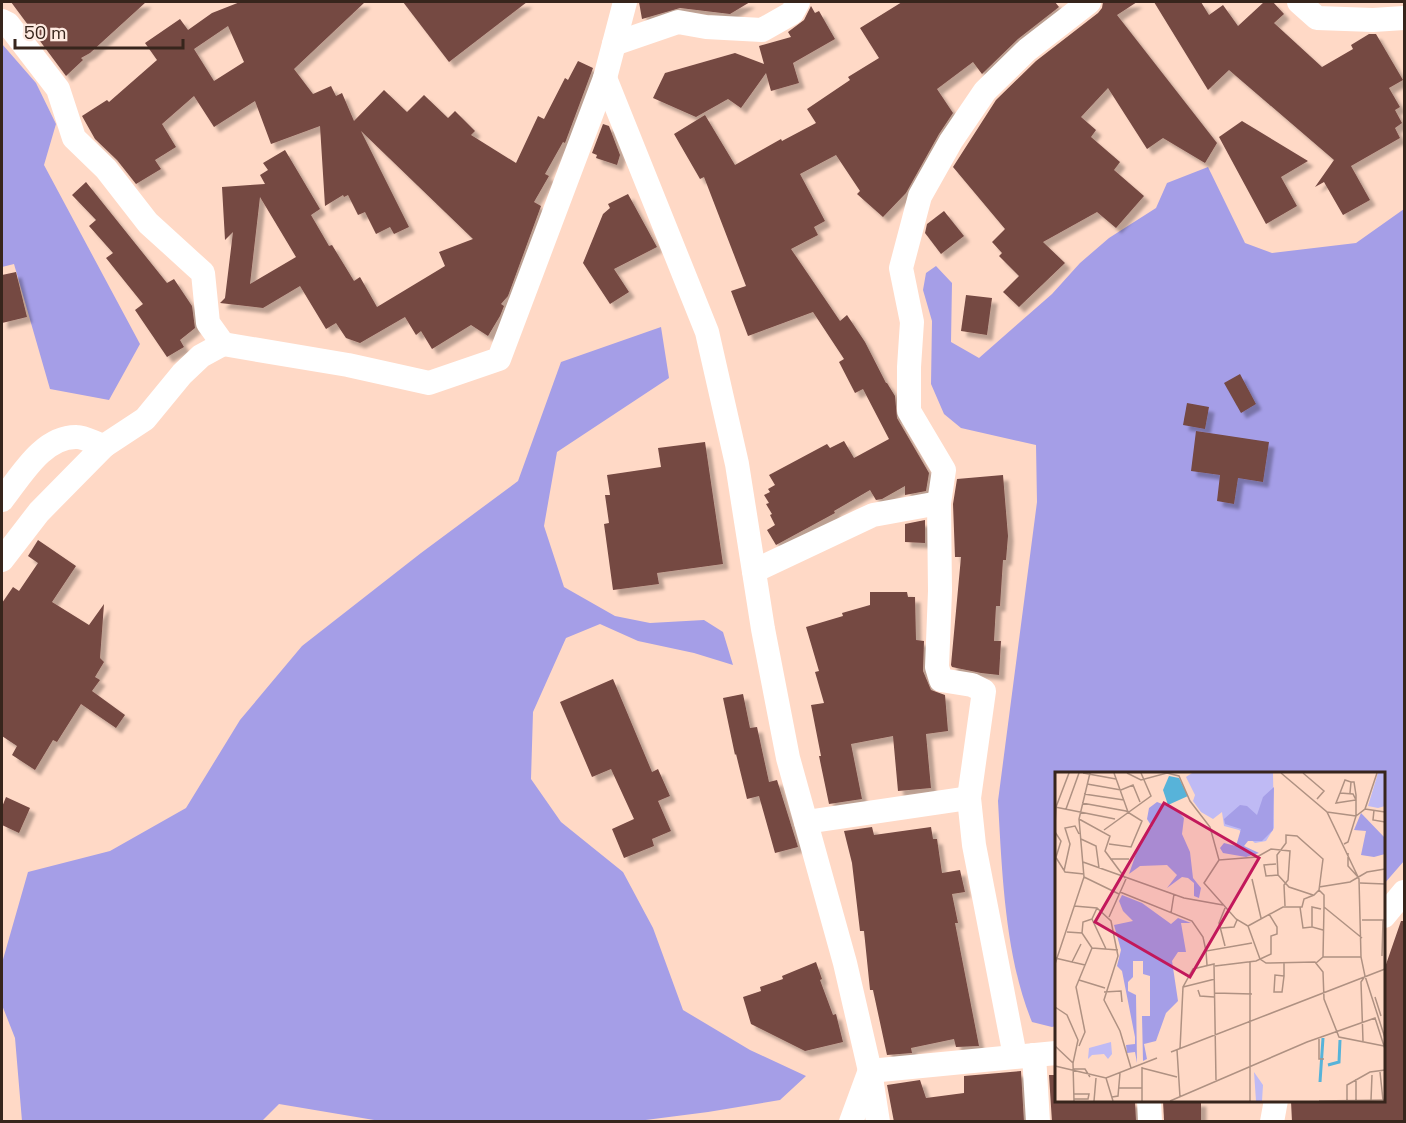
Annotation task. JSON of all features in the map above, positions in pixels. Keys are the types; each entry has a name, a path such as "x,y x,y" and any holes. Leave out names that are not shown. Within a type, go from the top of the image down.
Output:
{"street":[{"path":"2,560 39,512 104,446 145,419 182,374 201,356 223,344 348,365 429,383 500,359 605,78 625,2"},
{"path":"614,44 678,22 706,27 762,30 792,13 798,2"},
{"path":"1038,1122 1035,1055 974,845 969,798 984,691 972,685 942,680 937,667 940,591 939,503 944,470 909,411 912,322 901,268 920,196 951,141 985,91 1027,50 1089,2"},
{"path":"1299,2 1317,18 1373,21 1404,18"},
{"path":"2,21 8,24 58,90 74,138 106,169 148,222 203,273 208,323 223,344"},
{"path":"605,78 707,332 737,464 788,758 845,963 870,1071 878,1122"},
{"path":"2,500 52,442 78,437 104,446"},
{"path":"754,571 873,515 939,503"},
{"path":"806,822 969,798"},
{"path":"1385,914 1404,892"},
{"path":"870,1071 1035,1055"},
{"path":"851,1122 870,1071"},
{"path":"1149,1102 1150,1122"},
{"path":"1272,1122 1276,1102"}],"shaded area":[{"path":"2,44 36,83 56,124 44,165 140,344 109,400 50,389 14,264 2,267"},
{"path":"1208,167 1245,243 1272,253 1356,243 1404,209 1404,861 1385,883 1385,772 1055,772 1055,1026 1052,1027 1032,1022 1016,970 1006,913 998,801 1037,502 1036,445 961,428 944,414 931,384 932,321 923,290 926,273 936,266 952,283 951,342 979,358 1052,294 1080,263 1109,238 1156,208 1167,183"},
{"path":"661,327 669,378 557,452 544,526 564,587 615,616 650,623 704,620 723,632 733,665 694,653 638,641 600,624 566,638 533,712 531,779 561,822 623,872 653,928 683,1010 750,1050 806,1076 780,1100 630,1122 380,1121 279,1104 262,1121 22,1121 15,1038 2,1005 2,963 28,872 110,851 186,808 240,720 302,646 518,481 561,362"}],"building":[{"path":"11,2 146,2 90,53 81,58 83,60 66,76"},
{"path":"240,2 365,2 294,69 313,94 331,86 336,96 342,93 354,121 384,90 407,112 424,95 448,118 455,111 475,131 471,135 516,163 538,116 544,119 565,78 568,80 578,61 593,68 565,143 563,142 545,174 549,176 534,202 541,206 508,296 501,304 504,306 500,316 488,336 471,325 432,349 421,331 416,335 405,317 360,343 346,338 336,323 326,329 300,286 263,308 220,303 225,298 233,232 225,240 222,187 265,184 260,175 268,170 263,163 285,150 320,209 311,215 329,246 332,245 354,281 360,277 377,307 445,266 439,252 473,239 361,131 409,227 394,234 390,227 376,234 365,212 358,215 348,195 344,197 343,195 325,206 320,126 271,144 255,101 214,127 194,96 162,124 176,147 155,160 161,169 136,184 117,160 95,139 82,116 107,100 109,102 157,60 145,43 180,19 188,30 212,13","holes":["228,26 244,62 214,81 194,49","260,197 296,257 250,284"]},
{"path":"403,2 527,2 449,62"},
{"path":"639,2 750,2 730,14 680,8 642,19"},
{"path":"902,2 1055,2 1059,7 1018,39 982,74 973,62 937,89 953,113 906,193 883,217 857,194 860,191 836,155 800,174 825,221 814,227 818,235 791,249 840,321 847,315 865,342 895,396 897,418 929,473 926,491 905,495 905,486 876,500 870,490 834,511 835,513 776,545 767,530 775,525 766,504 769,503 764,495 770,492 768,489 775,485 769,475 827,444 830,448 844,441 854,458 889,439 863,389 855,393 839,362 844,359 813,312 748,336 731,291 746,286 704,177 700,179 674,134 705,115 735,165 781,139 782,141 816,123 807,109 850,80 848,77 879,58 860,28"},
{"path":"1103,2 1137,2 1117,15 1217,143 1205,163 1163,138 1147,149 1108,88 1081,117 1096,130 1091,137 1120,162 1114,170 1144,196 1116,228 1097,212 1043,242 1065,263 1019,307 1003,292 1019,276 999,256 1002,253 992,242 1005,229 953,167 996,100 1036,61 1098,13"},
{"path":"1154,2 1201,2 1209,15 1223,5 1238,26 1264,2 1273,2 1284,14 1274,23 1322,67 1353,49 1351,45 1369,34 1376,34 1403,80 1389,88 1400,107 1395,110 1402,123 1395,128 1400,138 1351,166 1370,200 1343,215 1324,182 1315,187 1334,160 1229,70 1208,90"},
{"path":"811,6 815,13 819,11 835,39 793,63 799,83 771,91 766,73 741,108 728,99 696,117 653,98 665,73 735,53 764,64 759,46 791,37 788,32 804,20"},
{"path":"1242,121 1308,161 1281,177 1297,206 1266,224 1219,137"},
{"path":"603,124 609,126 620,155 617,165 596,158 597,155 592,153"},
{"path":"86,182 167,283 174,279 192,306 195,328 180,340 184,347 167,357 135,310 143,304 106,258 113,253 89,226 96,220 72,195"},
{"path":"628,194 657,247 614,269 629,292 610,304 583,263 603,214 610,208 608,204"},
{"path":"944,211 964,236 941,254 925,233 927,224"},
{"path":"16,272 27,317 2,323 2,275"},
{"path":"966,295 992,298 987,335 961,331"},
{"path":"1240,374 1256,404 1241,413 1224,383"},
{"path":"1187,403 1209,407 1205,429 1183,425"},
{"path":"1196,431 1269,442 1263,482 1238,478 1234,504 1217,501 1220,475 1191,471"},
{"path":"705,442 723,564 657,573 659,584 613,590 604,524 609,523 605,495 610,495 607,475 661,467 658,448"},
{"path":"1003,475 1008,536 1006,560 1003,560 1000,606 996,606 994,641 1001,641 999,675 951,665 961,557 955,557 953,504 957,479"},
{"path":"925,520 925,543 905,542 905,524"},
{"path":"38,540 76,566 52,602 89,625 104,604 100,658 104,662 95,677 100,680 92,691 125,715 116,728 81,704 57,742 53,740 35,770 12,755 17,746 2,736 2,603 13,587 19,591 38,563 28,556"},
{"path":"870,592 907,592 908,597 915,597 916,640 924,641 923,671 931,690 945,695 948,731 926,734 931,788 898,791 893,736 851,744 862,799 829,804 811,705 824,703 815,672 819,671 806,627 870,605"},
{"path":"613,679 652,772 658,769 670,796 658,801 671,831 652,839 654,846 624,858 612,829 634,819 611,769 592,777 560,702"},
{"path":"743,694 750,728 757,727 769,782 777,780 798,847 775,853 759,796 747,799 723,698"},
{"path":"6,797 30,808 19,833 2,825 2,807"},
{"path":"872,827 874,835 931,827 933,839 937,839 942,873 960,870 965,892 952,894 958,923 955,923 979,1046 956,1047 954,1039 911,1048 912,1053 887,1055 873,990 870,990 864,931 860,931 852,863 844,831"},
{"path":"1401,921 1404,921 1404,1122 1292,1122 1291,1102 1385,1102 1385,967"},
{"path":"816,962 833,1015 836,1014 843,1042 805,1051 751,1024 743,997 761,991 760,987 783,979 782,976"},
{"path":"1021,1071 1024,1122 894,1122 887,1085 920,1080 926,1098 964,1093 964,1076"},
{"path":"1049,1075 1055,1075 1055,1102 1135,1102 1136,1121 1052,1122"},
{"path":"1163,1102 1201,1102 1201,1120 1164,1120"}]}
